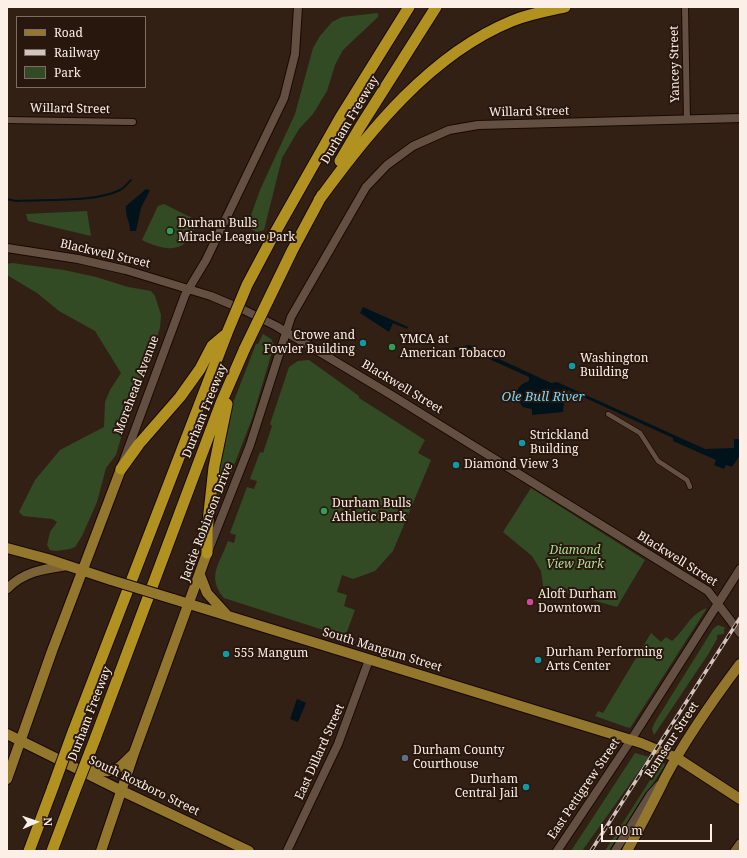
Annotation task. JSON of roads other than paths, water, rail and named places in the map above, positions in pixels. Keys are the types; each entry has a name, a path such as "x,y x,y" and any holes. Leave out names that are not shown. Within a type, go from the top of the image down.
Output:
{"highway":[{"name":"Durham Freeway","path":"29,851 73,732 227,333 248,285 272,238 407,7"},
{"name":"Durham Freeway","path":"52,851 229,384 245,348 292,251 319,200 360,127 436,7"},
{"path":"319,200 350,157 395,106 454,54 492,31 512,22 565,7"},
{"path":"122,469 135,449 180,398 200,369 212,346 227,333"},
{"path":"207,553 207,532 214,467 220,432 227,407 229,384"}],"main road":[{"name":"Morehead Avenue","path":"7,779 19,740 122,469"},
{"name":"South Mangum Street","path":"7,548 48,559 65,566 658,749 677,758 740,799"},
{"name":"Jackie Robinson Drive","path":"101,851 134,753 190,604 207,553"},
{"path":"7,588 27,574 45,568 65,566"},
{"path":"200,575 207,592 227,616"},
{"name":"Ramseur Street","path":"665,778 710,706 740,664"},
{"name":"South Roxboro Street","path":"7,734 122,791 249,851"},
{"path":"86,773 92,769 109,771 117,769 134,753"},
{"path":"627,851 656,798 665,778"},
{"path":"735,851 740,844"}],"street":[{"name":"Morehead Avenue","path":"122,469 123,459 128,445 179,311 189,289 206,260 284,98 295,54 298,7"},
{"name":"Yancey Street","path":"685,7 687,120"},
{"name":"Willard Street","path":"351,210 366,187 387,164 399,154 425,139 449,130 478,125 740,118"},
{"name":"Willard Street","path":"7,120 132,122"},
{"name":"Jackie Robinson Drive","path":"207,553 250,445 286,332 300,300 351,210"},
{"name":"Blackwell Street","path":"7,248 78,259 153,277 244,310 286,332 388,393 708,591 718,602 740,633"},
{"path":"608,414 640,433 658,461 687,480 690,487"},
{"name":"East Pettigrew Street","path":"557,851 631,740 740,569"},
{"name":"East Dillard Street","path":"287,851 333,756 346,725 369,660"},
{"name":"Ramseur Street","path":"615,851 650,794 665,778"}],"water":[{"path":"146,189 150,190 141,208 136,231 130,231 126,206"},
{"path":"363,307 408,327 407,329 393,323 389,332 360,313"},
{"name":"Ole Bull River","path":"469,345 551,383 557,382 705,449 734,448 734,439 740,439 740,455 732,467 726,465 724,469 714,465 716,460 673,441 673,438 568,390 564,399 563,412 532,415 532,409 523,407 516,398 518,389 521,385 529,381 529,377 467,349 451,351 452,348"},
{"path":"297,699 306,703 298,722 290,719"}],"waterway":[{"path":"7,199 16,201 69,200 97,197 120,190 131,180"}],"railway":[{"path":"591,851 740,618"}],"place":[{"name":"Durham Bulls Miracle League Park","path":"170,231"},
{"name":"Crowe and Fowler Building","path":"363,343"},
{"name":"YMCA at American Tobacco","path":"392,347"},
{"name":"Washington Building","path":"572,366"},
{"name":"Strickland Building","path":"522,443"},
{"name":"Diamond View 3","path":"456,465"},
{"name":"Durham Bulls Athletic Park","path":"324,511"},
{"name":"Aloft Durham Downtown","path":"530,602"},
{"name":"555 Mangum","path":"226,654"},
{"name":"Durham Performing Arts Center","path":"538,660"},
{"name":"Durham County Courthouse","path":"405,758"},
{"name":"Durham Central Jail","path":"526,787"}],"park label":[{"name":"Diamond View Park","path":"575,558"}]}
